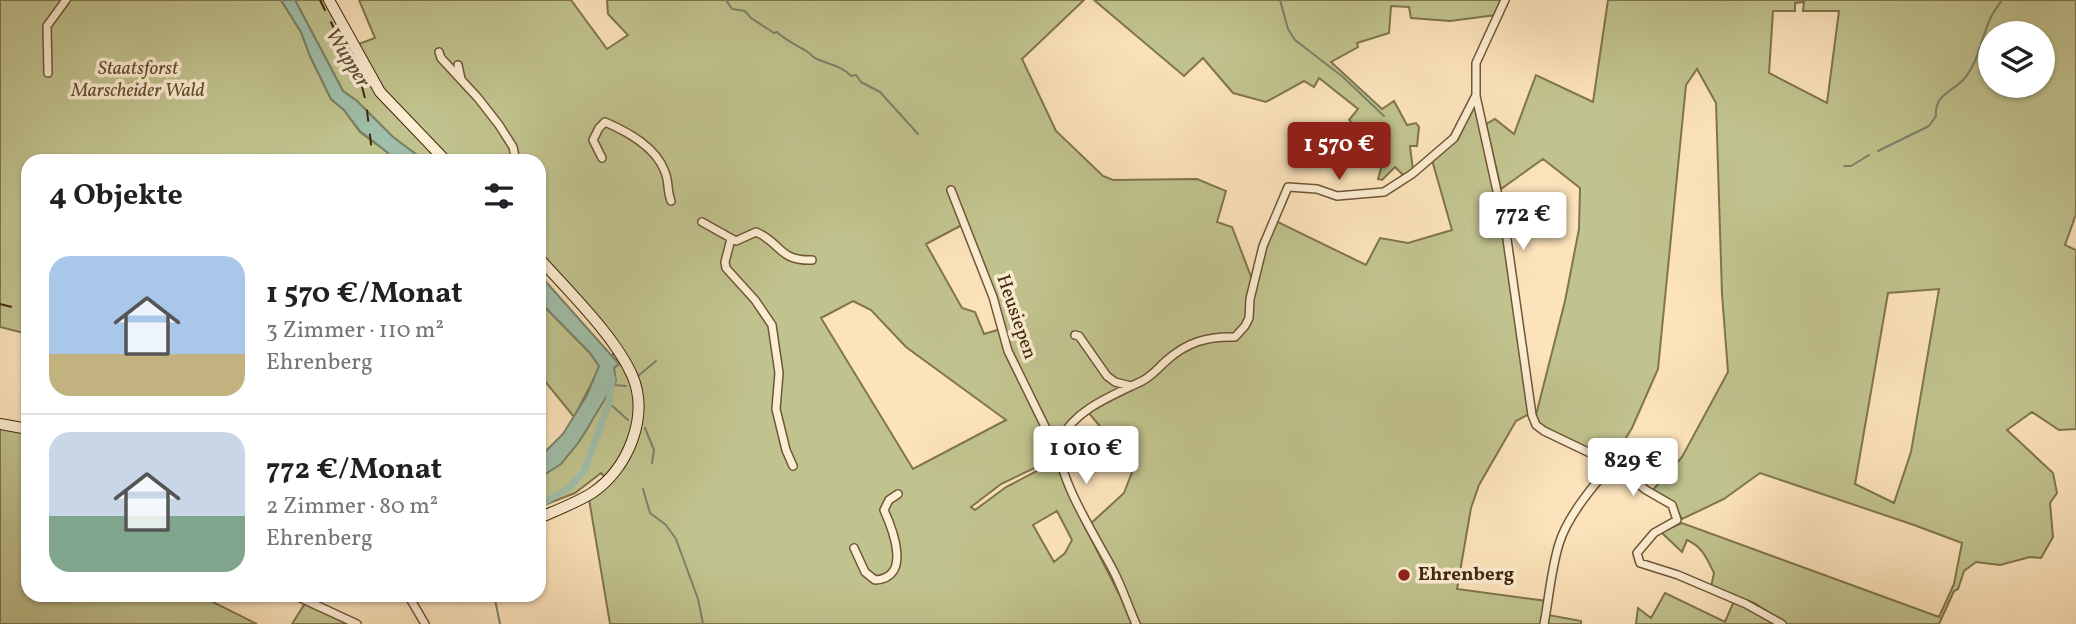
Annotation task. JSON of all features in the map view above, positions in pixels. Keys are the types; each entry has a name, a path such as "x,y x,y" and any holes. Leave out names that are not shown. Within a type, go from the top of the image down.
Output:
{"main road":[{"path":"330,0 380,92 439,154"},
{"path":"546,266 589,314 625,362 636,386 638,411 636,429 629,446 619,466 605,482 581,499 546,515"},
{"path":"0,424 21,428"}],"street":[{"path":"48,73 47,26 66,0"},
{"path":"1505,0 1476,63 1476,96 1506,232 1532,415 1536,425 1613,464 1646,490 1672,505 1677,516 1674,523 1654,533 1641,546 1637,553 1640,563 1678,575 1746,604 1782,624"},
{"path":"439,52 441,58 499,125 513,146 515,154"},
{"path":"458,65 461,80"},
{"path":"1136,624 1112,568 1086,524 1058,452 1061,439 1069,426 1083,414 1150,377 1169,358 1194,342 1213,336 1235,337 1249,318 1250,299 1263,246 1288,187 1317,189 1337,196 1384,192 1412,174 1454,138 1476,96"},
{"path":"602,158 593,140 605,122 624,130 652,152 665,170 671,201"},
{"name":"Heusiepen","path":"951,190 993,297 1008,351 1058,452"},
{"path":"702,222 736,240 756,232 764,235 795,261 812,260"},
{"path":"732,239 725,262 726,268 755,299 772,325 779,373 776,409 786,450 793,466"},
{"path":"1075,335 1079,336 1107,376 1115,382 1131,387"},
{"path":"1544,624 1555,559 1563,534 1590,492 1613,464"},
{"path":"854,548 865,572 875,580 882,580 894,570 898,558 884,510 889,500 898,494"},
{"path":"310,602 357,624"},
{"path":"412,602 425,624"}],"green space":[{"name":"Staatsforst Marscheider Wald","path":"0,0 281,0 301,32 331,99 344,110 360,132 388,154 21,154 21,332 0,327"},
{"path":"295,0 333,0 356,45 375,38 359,0 571,0 607,49 628,35 608,14 607,0 1084,0 1022,59 1056,131 1103,176 1113,180 1197,179 1226,191 1217,222 1232,227 1252,279 1276,221 1366,265 1380,238 1408,243 1452,230 1432,160 1458,139 1472,109 1477,110 1504,235 1529,414 1516,421 1479,485 1471,508 1457,589 1547,601 1548,615 1581,621 1581,624 610,624 589,499 610,482 601,473 575,493 546,504 546,473 567,455 586,430 614,368 619,364 612,356 616,349 546,267 546,154 416,154 393,137 357,101 343,91","holes":["962,225 994,300 1001,329 984,334 975,312 962,308 926,244","853,301 871,310 906,347 1006,420 913,469 821,318","1137,387 1088,412 1134,467 1124,493 1088,526 1119,574 1130,601 1123,602 1086,529 1058,460 1006,487 975,510 971,507 1001,484 1057,457 1067,429 1102,398","1057,511 1072,540 1065,553 1054,562 1033,525"]},
{"path":"1094,0 1502,0 1496,15 1450,21 1411,18 1409,7 1391,6 1389,33 1357,43 1358,47 1331,62 1382,109 1394,101 1407,125 1416,123 1419,127 1417,146 1410,146 1413,170 1406,178 1395,167 1382,180 1378,179 1384,158 1374,148 1358,166 1357,127 1349,120 1358,109 1319,78 1314,87 1304,81 1266,102 1233,93 1203,58 1184,76"},
{"path":"1608,0 2076,0 2076,214 2065,245 2076,250 2076,429 2059,430 2032,412 2007,430 2053,473 2057,493 2050,503 2053,537 2041,558 2030,557 2000,565 1976,562 1964,571 1958,589 1954,591 1939,624 1786,624 1754,603 1711,587 1714,573 1701,550 1687,540 1682,552 1661,532 1682,523 1939,617 1954,584 1962,543 1760,473 1724,499 1682,519 1673,503 1652,491 1682,457 1728,372 1722,294 1716,103 1697,69 1686,85 1658,369 1632,428 1613,459 1544,430 1537,422 1536,415 1565,301 1579,229 1580,188 1543,159 1501,189 1486,124 1495,119 1514,134 1536,75 1593,102","holes":["1804,2 1803,11 1839,11 1827,103 1769,73 1773,11 1795,11 1795,3","1939,289 1911,452 1894,503 1855,484 1888,293"]},
{"path":"546,308 590,353 599,366 574,417 546,383"},
{"path":"0,428 21,432 21,602 213,602 257,624 0,624"},
{"path":"1665,593 1725,622 1734,601 1778,624 1636,624 1638,608 1651,618"},
{"path":"306,602 311,602 356,624 292,624"}],"shaded area":[{"path":"281,0 295,0 343,91 416,154 388,154 360,131 344,110 331,99 301,32"},
{"path":"546,282 619,364 614,368 616,381 579,442 561,464 546,474 546,451 563,434 587,395 599,366 590,353 546,308"}],"waterway":[{"path":"726,0 732,9 745,11 751,18 774,33 777,32 814,58 840,68 851,76 856,75 861,82 880,92 918,134"},
{"path":"1280,0 1288,29 1295,40 1343,77 1384,116"},
{"path":"1878,151 1929,126 1936,116 1941,98 1969,72 1990,19 2002,0"},
{"path":"1844,166 1851,166 1869,155"},
{"path":"638,376 656,361"},
{"path":"546,501 570,487 584,471 609,403 612,379"},
{"path":"613,385 626,386"},
{"path":"609,403 628,420"},
{"path":"645,428 654,450 652,463"},
{"path":"643,489 650,513 666,525 676,539 698,599 703,624"},
{"path":"495,602 500,624"}],"railway":[{"path":"320,0 361,83 372,154"},
{"path":"0,304 21,309"}],"place":[{"name":"Ehrenberg","path":"1404,575"}],"water label":[{"name":"Wupper","path":"347,58"}]}
